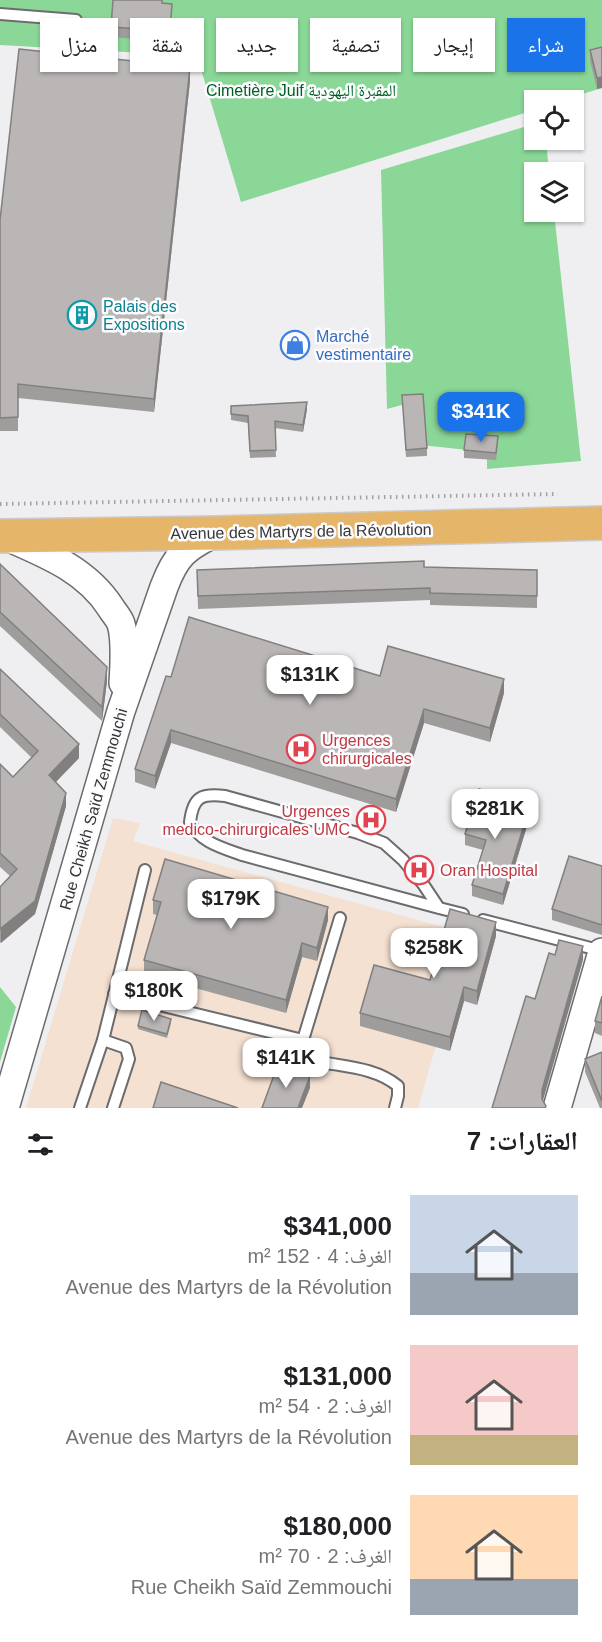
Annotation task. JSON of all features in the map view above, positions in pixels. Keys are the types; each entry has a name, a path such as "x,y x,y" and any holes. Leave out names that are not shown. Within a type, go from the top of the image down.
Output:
{"main road":[{"name":"Avenue des Martyrs de la Révolution","path":"3,536 602,523"}],"street":[{"name":"Rue Cheikh Saïd Zemmouchi","path":"5,1108 121,711 170,570 187,549 215,533"},
{"path":"3,536 68,566 86,579 103,596 121,623 124,656 121,711"},
{"path":"557,1108 602,952"}],"lane":[{"path":"0,14 51,18"},
{"path":"439,908 404,860 384,843 358,833 225,796 211,794 195,802 189,822 193,830 213,844 242,855 602,952"},
{"path":"80,1108 103,1040 145,870"},
{"path":"340,918 303,1040 316,1061 372,1071 392,1081 398,1086 395,1108"},
{"path":"114,994 303,1040"},
{"path":"103,1040 126,1048 129,1059 113,1108"}],"path":[{"path":"0,504 558,494"}],"shaded area":[{"path":"113,818 140,823 133,841 468,934 418,1108 26,1108"}],"green space":[{"name":"Cimetière Juif المقبرة اليهودية","path":"0,0 602,0 602,88 584,94 584,90 524,90 524,113 241,202 202,72 204,72 204,18 130,18 130,52 118,52 118,18 40,18 40,47 0,45"},
{"path":"524,127 524,150 547,150 548,162 524,162 524,222 555,222 581,461 487,469 487,452 411,444 409,403 387,409 381,170"},
{"path":"0,987 16,1007 0,1062"}],"building":[{"path":"113,0 162,0 162,3 172,4 171,18 130,18 130,28 118,27 118,18 112,18"},
{"path":"602,47 602,77 597,78 590,50"},
{"name":"Palais des Expositions","path":"19,49 40,51 40,72 118,72 118,59 130,61 130,72 189,72 154,399 18,384 18,417 0,418 0,220"},
{"path":"423,394 427,448 406,450 402,395"},
{"path":"307,402 303,425 275,421 276,450 250,451 248,416 231,414 231,406"},
{"path":"466,434 498,436 496,453 464,450"},
{"path":"424,561 424,567 537,570 537,596 430,593 430,588 198,596 197,570"},
{"path":"0,564 107,667 102,707 0,612"},
{"path":"189,617 380,676 388,646 504,679 490,728 424,709 396,799 171,730 155,776 135,769 166,676 171,677"},
{"path":"0,669 79,744 49,775 66,793 35,901 0,929 0,887 17,869 0,853 0,764 13,777 38,751 0,714"},
{"path":"479,789 505,797 502,807 527,815 503,894 472,885 486,840 465,834"},
{"path":"569,856 602,866 602,925 552,909"},
{"path":"165,859 328,907 317,948 302,943 286,1000 144,960 161,902 153,900"},
{"path":"450,909 496,922 477,991 464,987 450,1037 360,1013 374,965 430,980"},
{"path":"559,940 583,946 542,1090 542,1099 546,1106 545,1108 492,1108 526,996 535,999 549,953 555,955"},
{"path":"602,996 602,1023 595,1021"},
{"path":"142,1010 171,1019 167,1034 138,1026"},
{"path":"602,1052 602,1101 585,1059"},
{"path":"278,1064 310,1076 298,1108 262,1108"},
{"path":"161,1082 238,1108 153,1108"}],"place":[{"name":"Palais des Expositions","path":"82,315"},
{"name":"Marché vestimentaire","path":"295,345"},
{"name":"Urgences chirurgicales","path":"301,749"},
{"name":"Urgences medico-chirurgicales UMC","path":"371,820"},
{"name":"Oran Hospital","path":"419,870"}]}
